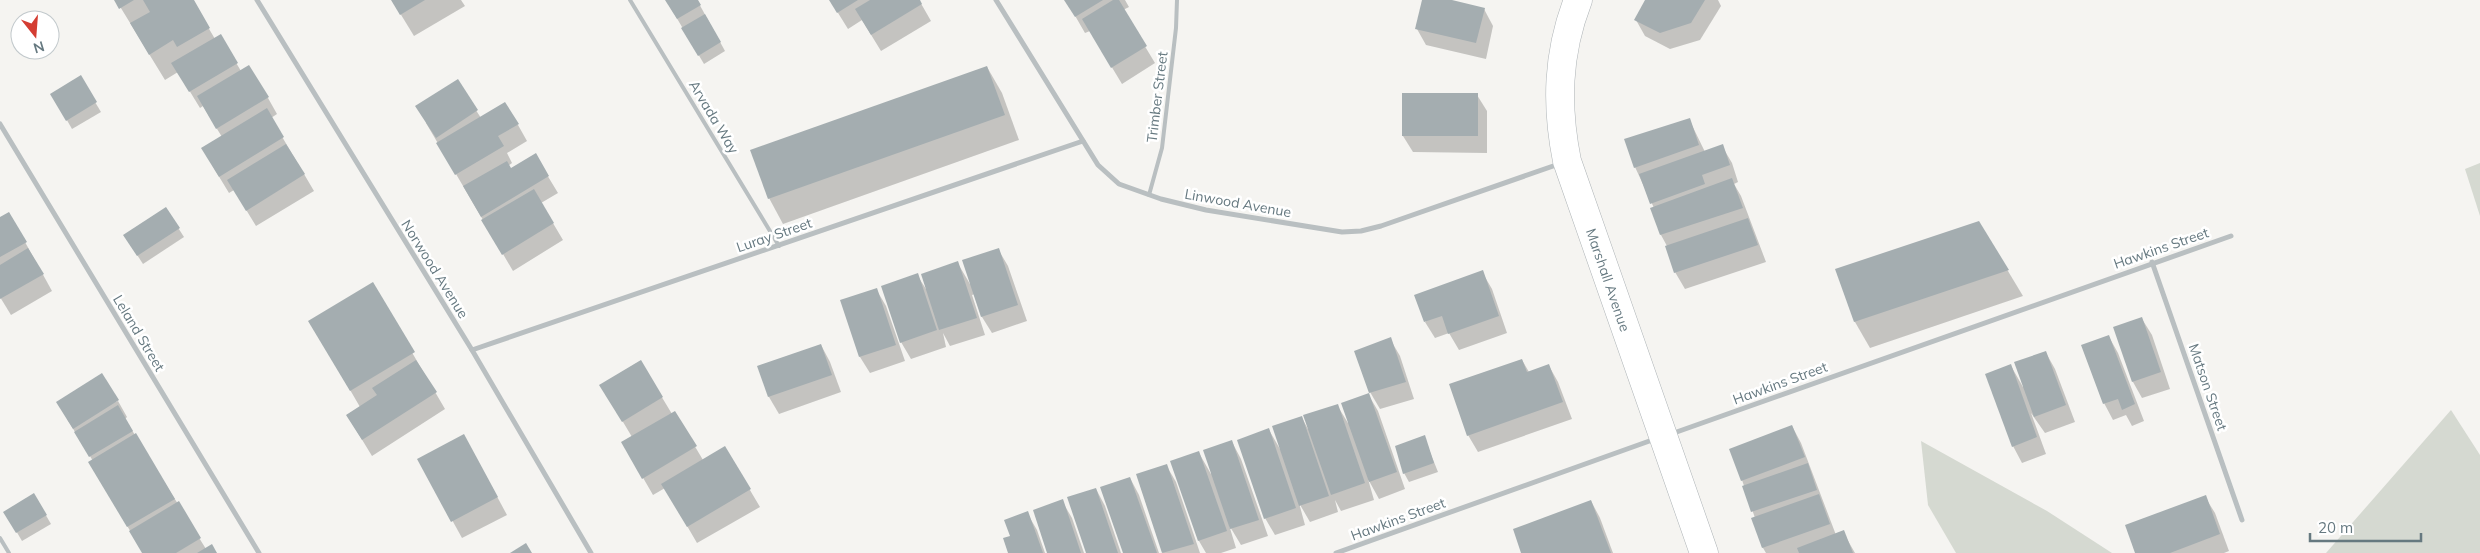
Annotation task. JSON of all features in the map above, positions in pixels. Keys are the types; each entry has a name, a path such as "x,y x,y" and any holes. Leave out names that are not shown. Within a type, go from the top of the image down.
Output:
{"main road":[{"name":"Marshall Avenue","path":"1578,0 1566,38 1559,71 1558,105 1567,162 1704,553"}],"street":[{"name":"Norwood Avenue","path":"257,0 472,350 591,553"},
{"name":"Linwood Avenue","path":"996,0 1083,142 1107,176 1119,184 1149,195 1206,210 1342,232 1361,231 1381,226 1567,162"},
{"name":"Leland Street","path":"0,124 259,553"},
{"name":"Luray Street","path":"472,350 1083,142"},
{"name":"Hawkins Street","path":"1336,553 2152,262 2231,236"},
{"name":"Matson Street","path":"2152,262 2242,520"}],"lane":[{"name":"Arvada Way","path":"630,0 779,246"},
{"name":"Trimber Street","path":"1149,195 1162,148 1176,28 1177,0"},
{"path":"0,538 9,553"}],"shaded area":[{"path":"2480,163 2480,216 2465,169"},
{"path":"2451,410 2480,455 2480,553 2326,553"},
{"path":"1921,441 2047,511 2112,553 1956,553 1928,505"}],"building":[{"path":"114,0 134,0 119,9"},
{"path":"143,0 194,0 210,28 177,47 173,40 149,55 130,23 150,12"},
{"path":"391,0 425,0 400,15"},
{"path":"665,0 698,0 701,5 677,19"},
{"path":"829,0 858,0 837,13"},
{"path":"870,0 920,0 922,4 871,35 855,9"},
{"path":"1064,0 1103,0 1075,17"},
{"path":"1113,0 1119,0 1147,46 1111,68 1082,19"},
{"path":"1422,0 1452,0 1485,8 1476,43 1415,29"},
{"path":"1645,0 1705,0 1691,23 1660,33 1634,20"},
{"path":"705,14 721,42 698,56 681,28"},
{"path":"221,34 238,63 189,92 171,63"},
{"path":"249,65 269,97 216,129 197,96"},
{"path":"987,66 1005,115 768,199 750,150"},
{"path":"81,75 97,102 66,121 50,94"},
{"path":"458,79 478,110 436,138 415,106"},
{"path":"1402,93 1478,93 1478,136 1402,136"},
{"path":"505,102 519,124 498,136 504,146 455,175 436,143"},
{"path":"267,108 284,137 219,177 201,148"},
{"path":"1690,118 1699,145 1634,168 1624,139"},
{"path":"286,144 305,174 246,211 227,180"},
{"path":"1723,144 1730,165 1702,175 1705,184 1650,204 1639,174"},
{"path":"536,153 549,176 481,217 463,186 507,161 511,168"},
{"path":"1732,178 1743,208 1660,235 1650,208"},
{"path":"534,189 554,223 502,255 481,220"},
{"path":"166,207 180,228 137,256 123,235"},
{"path":"9,212 27,242 0,257 0,217"},
{"path":"1748,218 1758,245 1674,273 1665,246"},
{"path":"1979,221 2009,270 1854,322 1835,269"},
{"path":"28,248 44,274 0,299 0,265"},
{"path":"999,248 1018,305 981,317 962,260"},
{"path":"958,261 977,318 939,330 921,274"},
{"path":"1483,270 1499,316 1448,334 1442,316 1424,322 1414,295"},
{"path":"918,273 937,330 900,343 881,286"},
{"path":"373,282 415,352 350,391 308,321"},
{"path":"877,288 896,345 859,357 840,300"},
{"path":"2142,317 2161,372 2132,382 2113,327"},
{"path":"2109,335 2135,404 2122,410 2118,399 2103,404 2081,345"},
{"path":"1391,337 1406,382 1369,393 1354,351"},
{"path":"821,344 832,375 768,397 757,366"},
{"path":"2046,351 2066,405 2034,417 2014,362"},
{"path":"1522,359 1527,372 1549,364 1563,402 1467,436 1449,384"},
{"path":"416,360 437,392 362,440 346,415 377,395 372,388"},
{"path":"641,360 663,397 622,422 599,385"},
{"path":"2011,364 2037,437 2012,447 1985,374"},
{"path":"102,373 119,400 73,429 56,402"},
{"path":"1369,393 1397,472 1369,482 1341,403"},
{"path":"1338,404 1365,483 1331,495 1303,415"},
{"path":"118,405 133,431 89,457 74,432"},
{"path":"675,411 697,446 642,479 621,442"},
{"path":"1302,416 1329,496 1299,506 1272,426"},
{"path":"1792,425 1805,457 1741,481 1729,449"},
{"path":"1269,428 1296,508 1264,519 1237,440"},
{"path":"136,433 175,499 127,527 88,462"},
{"path":"464,434 498,497 451,522 417,459"},
{"path":"1425,435 1434,463 1403,474 1395,446"},
{"path":"1232,440 1259,520 1230,529 1203,450"},
{"path":"725,446 751,489 687,527 661,484"},
{"path":"1199,451 1227,531 1198,541 1170,461"},
{"path":"1808,463 1817,490 1751,512 1742,486"},
{"path":"1167,464 1194,544 1162,553 1136,474"},
{"path":"1130,477 1157,553 1123,553 1100,487"},
{"path":"1096,488 1118,553 1086,553 1067,497"},
{"path":"34,493 47,515 16,533 3,512"},
{"path":"1819,494 1830,524 1762,548 1751,518"},
{"path":"2206,495 2220,534 2170,553 2135,553 2125,525"},
{"path":"1063,499 1081,553 1047,553 1033,510"},
{"path":"1591,500 1611,553 1521,553 1513,529"},
{"path":"179,501 201,538 176,553 142,553 129,531"},
{"path":"1028,511 1043,553 1008,553 1003,538 1010,536 1004,520"},
{"path":"1844,530 1853,553 1799,553 1797,548"},
{"path":"526,543 532,553 510,553"},
{"path":"212,544 217,553 197,553"}]}
